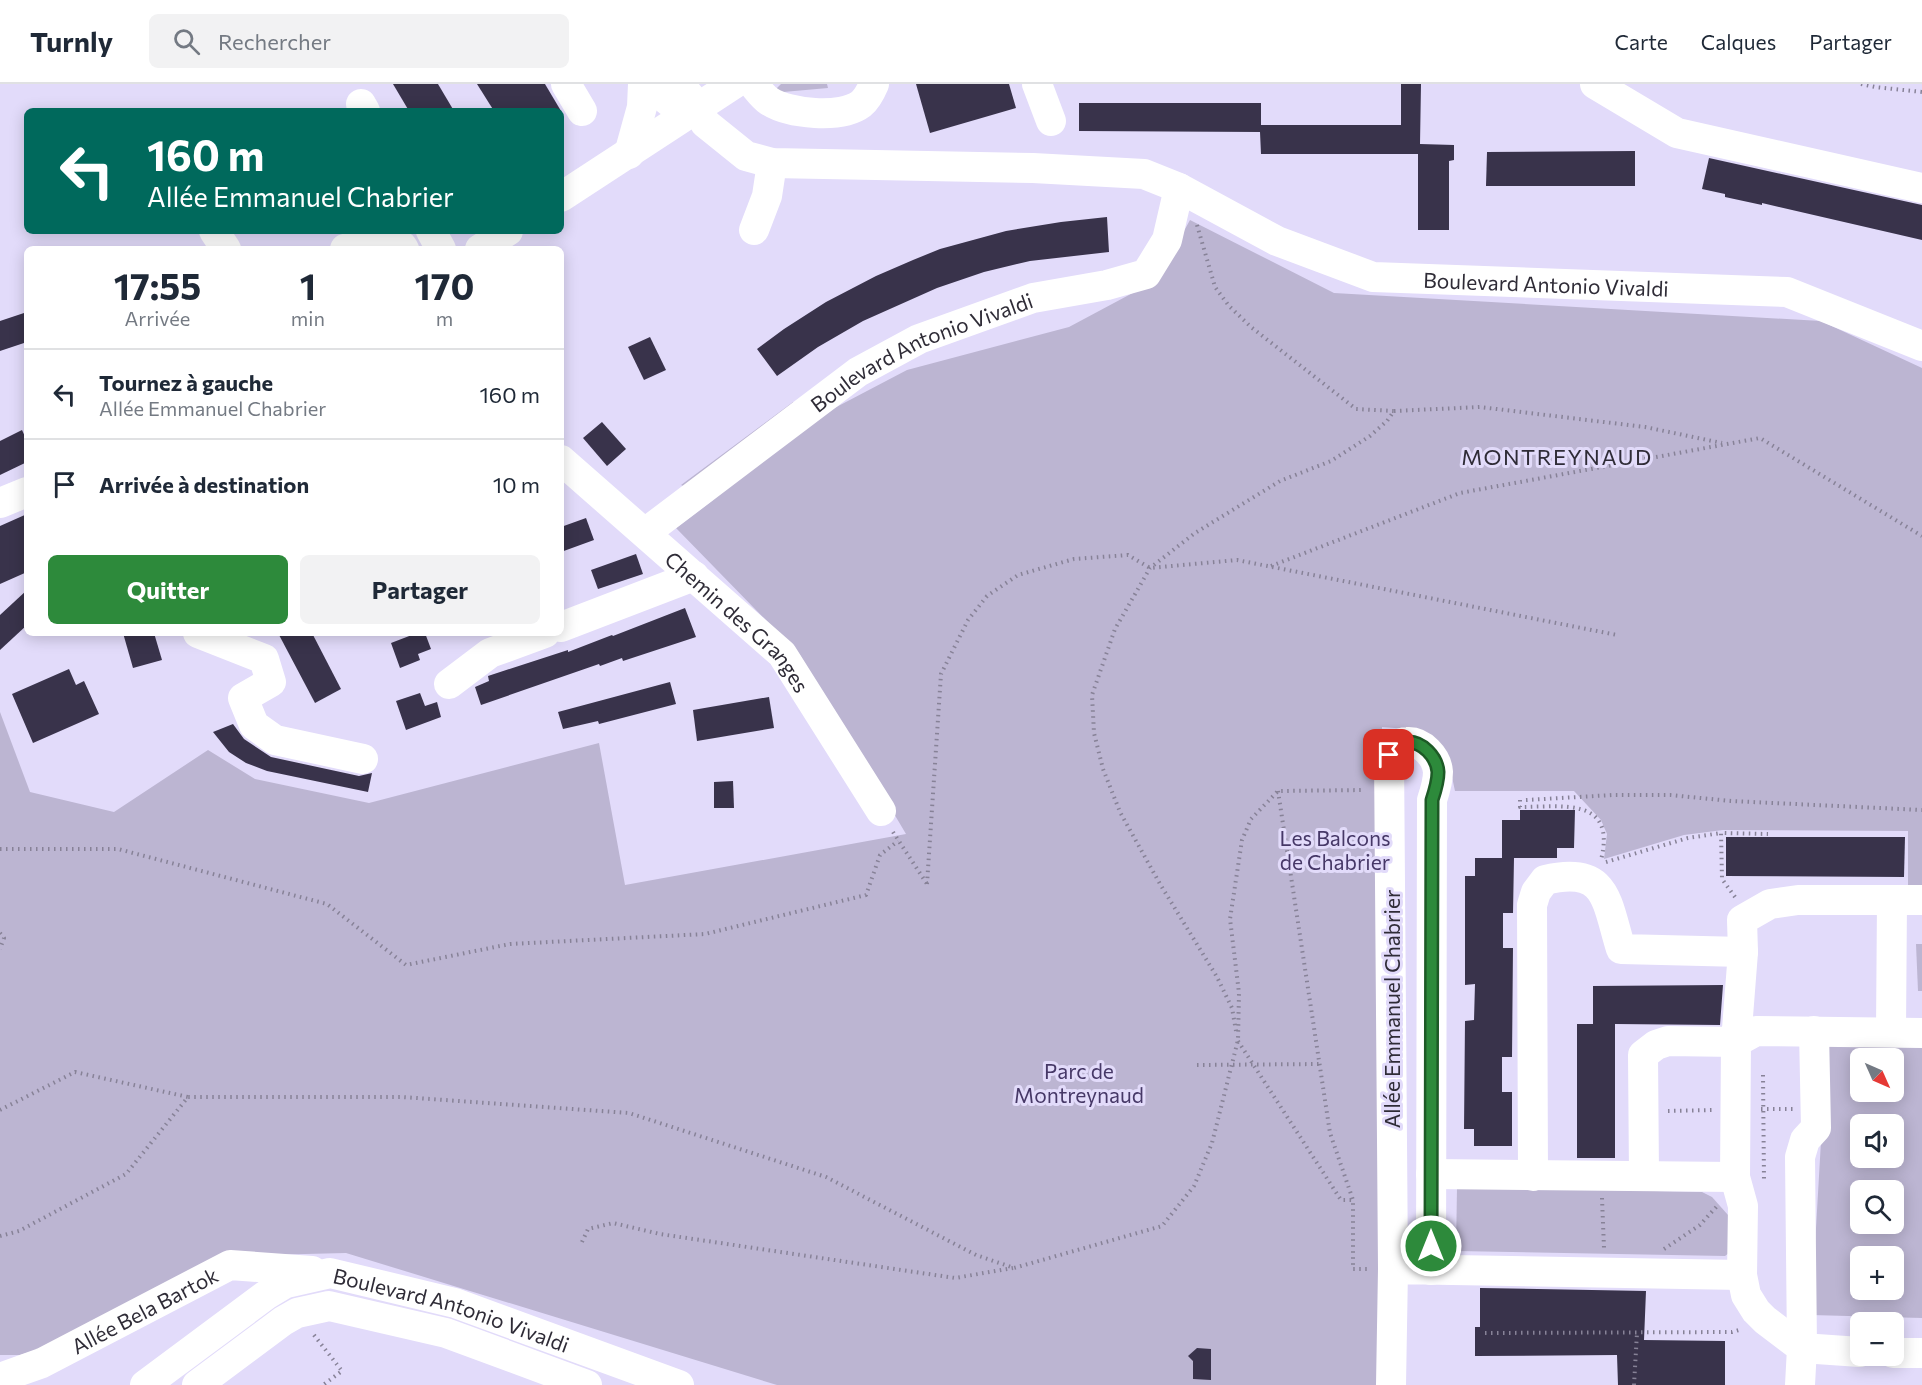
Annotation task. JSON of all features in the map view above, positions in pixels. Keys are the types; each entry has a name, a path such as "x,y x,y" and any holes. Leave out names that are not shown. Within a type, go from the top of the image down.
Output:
{"street":[{"path":"566,84 582,111"},
{"path":"629,154 646,84 672,104 688,95 734,84"},
{"path":"753,84 767,100 787,110 803,113 841,111 860,105 874,84"},
{"path":"1037,84 1051,121"},
{"path":"1595,84 1677,134 1922,188"},
{"path":"564,195 629,154 688,95"},
{"path":"688,95 725,112 772,163 767,196 754,230"},
{"name":"Boulevard Antonio Vivaldi","path":"772,163 1033,168 1144,174 1192,195 1277,241 1373,277 1787,292 1922,345"},
{"name":"Boulevard Antonio Vivaldi","path":"645,533 858,372 919,339 1033,298 1107,285 1146,274 1192,195"},
{"path":"485,246 503,234"},
{"path":"355,246 372,241 402,246"},
{"name":"Chemin des Granges","path":"564,463 782,654 881,811"},
{"path":"0,503 24,493"},
{"path":"564,626 694,576"},
{"path":"206,636 264,659 272,682 243,698 254,725 275,740 363,759"},
{"path":"449,684 490,653 537,636"},
{"name":"Allée Emmanuel Chabrier","path":"1393,1269 1389,755 1396,746 1405,741 1417,743 1428,752 1436,762 1438,772 1432,800 1431,1270"},
{"path":"1533,1176 1532,904 1536,892 1545,880 1564,875 1581,877 1596,883 1604,896 1621,949 1743,952"},
{"path":"1850,1351 1803,1348 1756,1311 1746,1295 1742,1275 1743,1206 1734,1177 1736,1042 1743,952 1742,920 1770,904 1797,900 1922,900"},
{"path":"1891,1031 1892,900"},
{"path":"1644,1176 1643,1055 1656,1045 1668,1041 1736,1042 1756,1031 1922,1033"},
{"path":"1800,1385 1803,1348 1800,1157 1805,1140 1816,1128 1814,1031"},
{"path":"1431,1174 1734,1177"},
{"name":"Allée Bela Bartok","path":"0,1378 42,1363 230,1265 330,1273"},
{"path":"1391,1385 1393,1269 1742,1275"},
{"path":"329,1306 330,1273"},
{"name":"Boulevard Antonio Vivaldi","path":"145,1385 266,1295 286,1283 330,1273 454,1303 679,1385"},
{"name":"Boulevard Antonio Vivaldi","path":"197,1385 283,1321 297,1313 329,1306 446,1333 587,1385"},
{"path":"1904,1353 1922,1353"}],"path":[{"path":"1862,84 1922,92"},
{"path":"1192,195 1198,214 1197,226 1215,287 1229,306 1258,333 1356,409 1394,411 1480,407 1644,427 1725,444"},
{"path":"1353,1200 1341,1200 1238,1040 1232,1008 1217,977 1154,874 1120,812 1103,769 1094,734 1092,695 1111,641 1131,598 1150,568 1195,533 1280,481 1331,461 1370,436 1387,421 1394,411"},
{"path":"1270,566 1460,493 1760,438 1922,536"},
{"path":"881,811 927,884 941,674 968,620 987,596 1018,575 1074,560 1128,555 1150,568 1237,560 1617,635"},
{"path":"582,1242 588,1228 613,1223 660,1233 955,1278 1014,1268 1162,1226 1194,1186 1212,1143 1238,1040 1239,993 1230,919 1242,840 1251,819 1278,791 1363,790"},
{"path":"1278,791 1330,1133 1353,1200 1353,1269"},
{"path":"1526,800 1613,795 1670,795 1731,801 1922,810"},
{"path":"1520,800 1520,807 1575,807 1587,810 1600,823 1603,832 1604,844 1599,864 1688,838 1721,833 1768,834"},
{"path":"1721,833 1722,879 1742,906 1742,920"},
{"path":"0,849 118,849 327,904 406,964 510,944 705,934 866,895 879,855 898,841"},
{"path":"0,933 4,938 0,949"},
{"path":"1763,1031 1764,1191"},
{"path":"1197,1065 1321,1064"},
{"path":"0,1110 75,1072 188,1097 402,1097 629,1113 826,1177 976,1256 1014,1268"},
{"path":"0,1236 19,1231 126,1174 188,1097"},
{"path":"1602,1176 1605,1272"},
{"path":"1656,1273 1658,1253 1700,1225 1723,1200 1734,1177"},
{"path":"297,1313 342,1371 323,1385"},
{"path":"1485,1333 1732,1332"},
{"path":"1634,1385 1637,1333"}],"green space":[{"path":"781,84 827,84 828,88 772,93"},
{"name":"Parc de Montreynaud","path":"1190,220 1334,293 1821,321 1922,368 1922,889 1908,889 1908,831 1723,830 1684,835 1604,859 1607,834 1601,820 1574,791 1455,791 1449,763 1407,729 1382,727 1381,1231 1377,1385 777,1385 346,1253 228,1256 56,1344 20,1355 0,1355 0,712 30,792 114,812 208,750 255,779 369,803 599,743 625,885 906,834 800,655 676,528 713,500 681,485 793,402 825,413 907,370 1069,327 1157,280"},
{"path":"1916,944 1922,944 1922,991 1918,991"},
{"path":"1827,1037 1922,1039 1922,1318 1904,1318 1904,1312 1850,1312 1850,1316 1811,1315"},
{"path":"1457,1187 1702,1192 1712,1197 1728,1215 1729,1253 1725,1256 1456,1251"}],"building":[{"path":"393,84 438,84 452,108 407,108"},
{"path":"477,84 545,84 559,108 492,108"},
{"path":"916,84 1009,84 1016,108 930,133"},
{"path":"1401,84 1421,84 1420,144 1454,145 1454,160 1449,161 1449,230 1418,230 1418,154 1261,154 1260,132 1079,131 1079,103 1261,103 1261,125 1401,125"},
{"path":"1635,151 1635,186 1486,186 1487,152"},
{"path":"1709,158 1922,205 1922,240 1762,203 1762,205 1725,197 1725,194 1702,189"},
{"path":"1107,217 1109,252 1030,261 984,272 937,288 863,321 818,347 777,376 757,349 826,302 876,276 940,249 1006,231"},
{"path":"24,313 24,343 0,351 0,321"},
{"path":"650,337 666,370 644,380 628,347"},
{"path":"602,422 626,449 607,466 583,438"},
{"path":"22,430 24,434 24,463 0,475 0,441"},
{"path":"24,515 24,573 0,584 0,526"},
{"path":"586,518 594,540 564,551 564,526"},
{"path":"636,554 643,574 598,589 591,570"},
{"path":"24,593 24,628 0,650 0,615"},
{"path":"685,608 696,637 623,661 622,658 600,666 599,664 481,705 475,687 489,681 488,676 568,650 568,652"},
{"path":"124,636 155,636 162,660 133,668"},
{"path":"280,636 314,636 341,689 315,703"},
{"path":"409,636 426,636 431,649 418,654 420,660 400,668 391,643"},
{"path":"69,669 76,685 84,681 99,714 33,743 12,694"},
{"path":"670,682 676,704 599,724 598,721 563,729 558,712"},
{"path":"420,693 425,706 437,702 441,717 406,730 396,701"},
{"path":"769,697 774,728 697,741 693,710"},
{"path":"233,724 244,739 271,757 359,776 372,773 368,792 267,771 246,763 229,752 213,732"},
{"path":"733,781 734,808 714,808 714,782"},
{"path":"1520,810 1575,810 1574,848 1557,848 1557,858 1514,858 1513,913 1503,913 1503,948 1513,948 1512,1057 1502,1057 1502,1092 1512,1092 1512,1146 1474,1146 1474,1129 1464,1129 1465,1021 1474,1020 1475,984 1465,985 1465,876 1475,876 1475,858 1502,858 1502,820 1520,820"},
{"path":"1726,837 1905,837 1904,877 1726,876"},
{"path":"1723,985 1720,1025 1615,1024 1615,1158 1577,1158 1577,1024 1593,1024 1593,986"},
{"path":"1480,1288 1646,1291 1644,1340 1725,1341 1725,1385 1618,1385 1617,1355 1475,1356 1475,1327 1480,1327"},
{"path":"1197,1348 1211,1349 1211,1380 1193,1379 1193,1361 1188,1356"}],"district":[{"name":"MONTREYNAUD","path":"1557,456"}],"route":[{"path":"1389,755 1396,746 1405,741 1417,743 1436,762 1438,772 1432,800 1431,1246"}],"park label":[{"name":"Les Balcons de Chabrier","path":"1335,849"}]}
